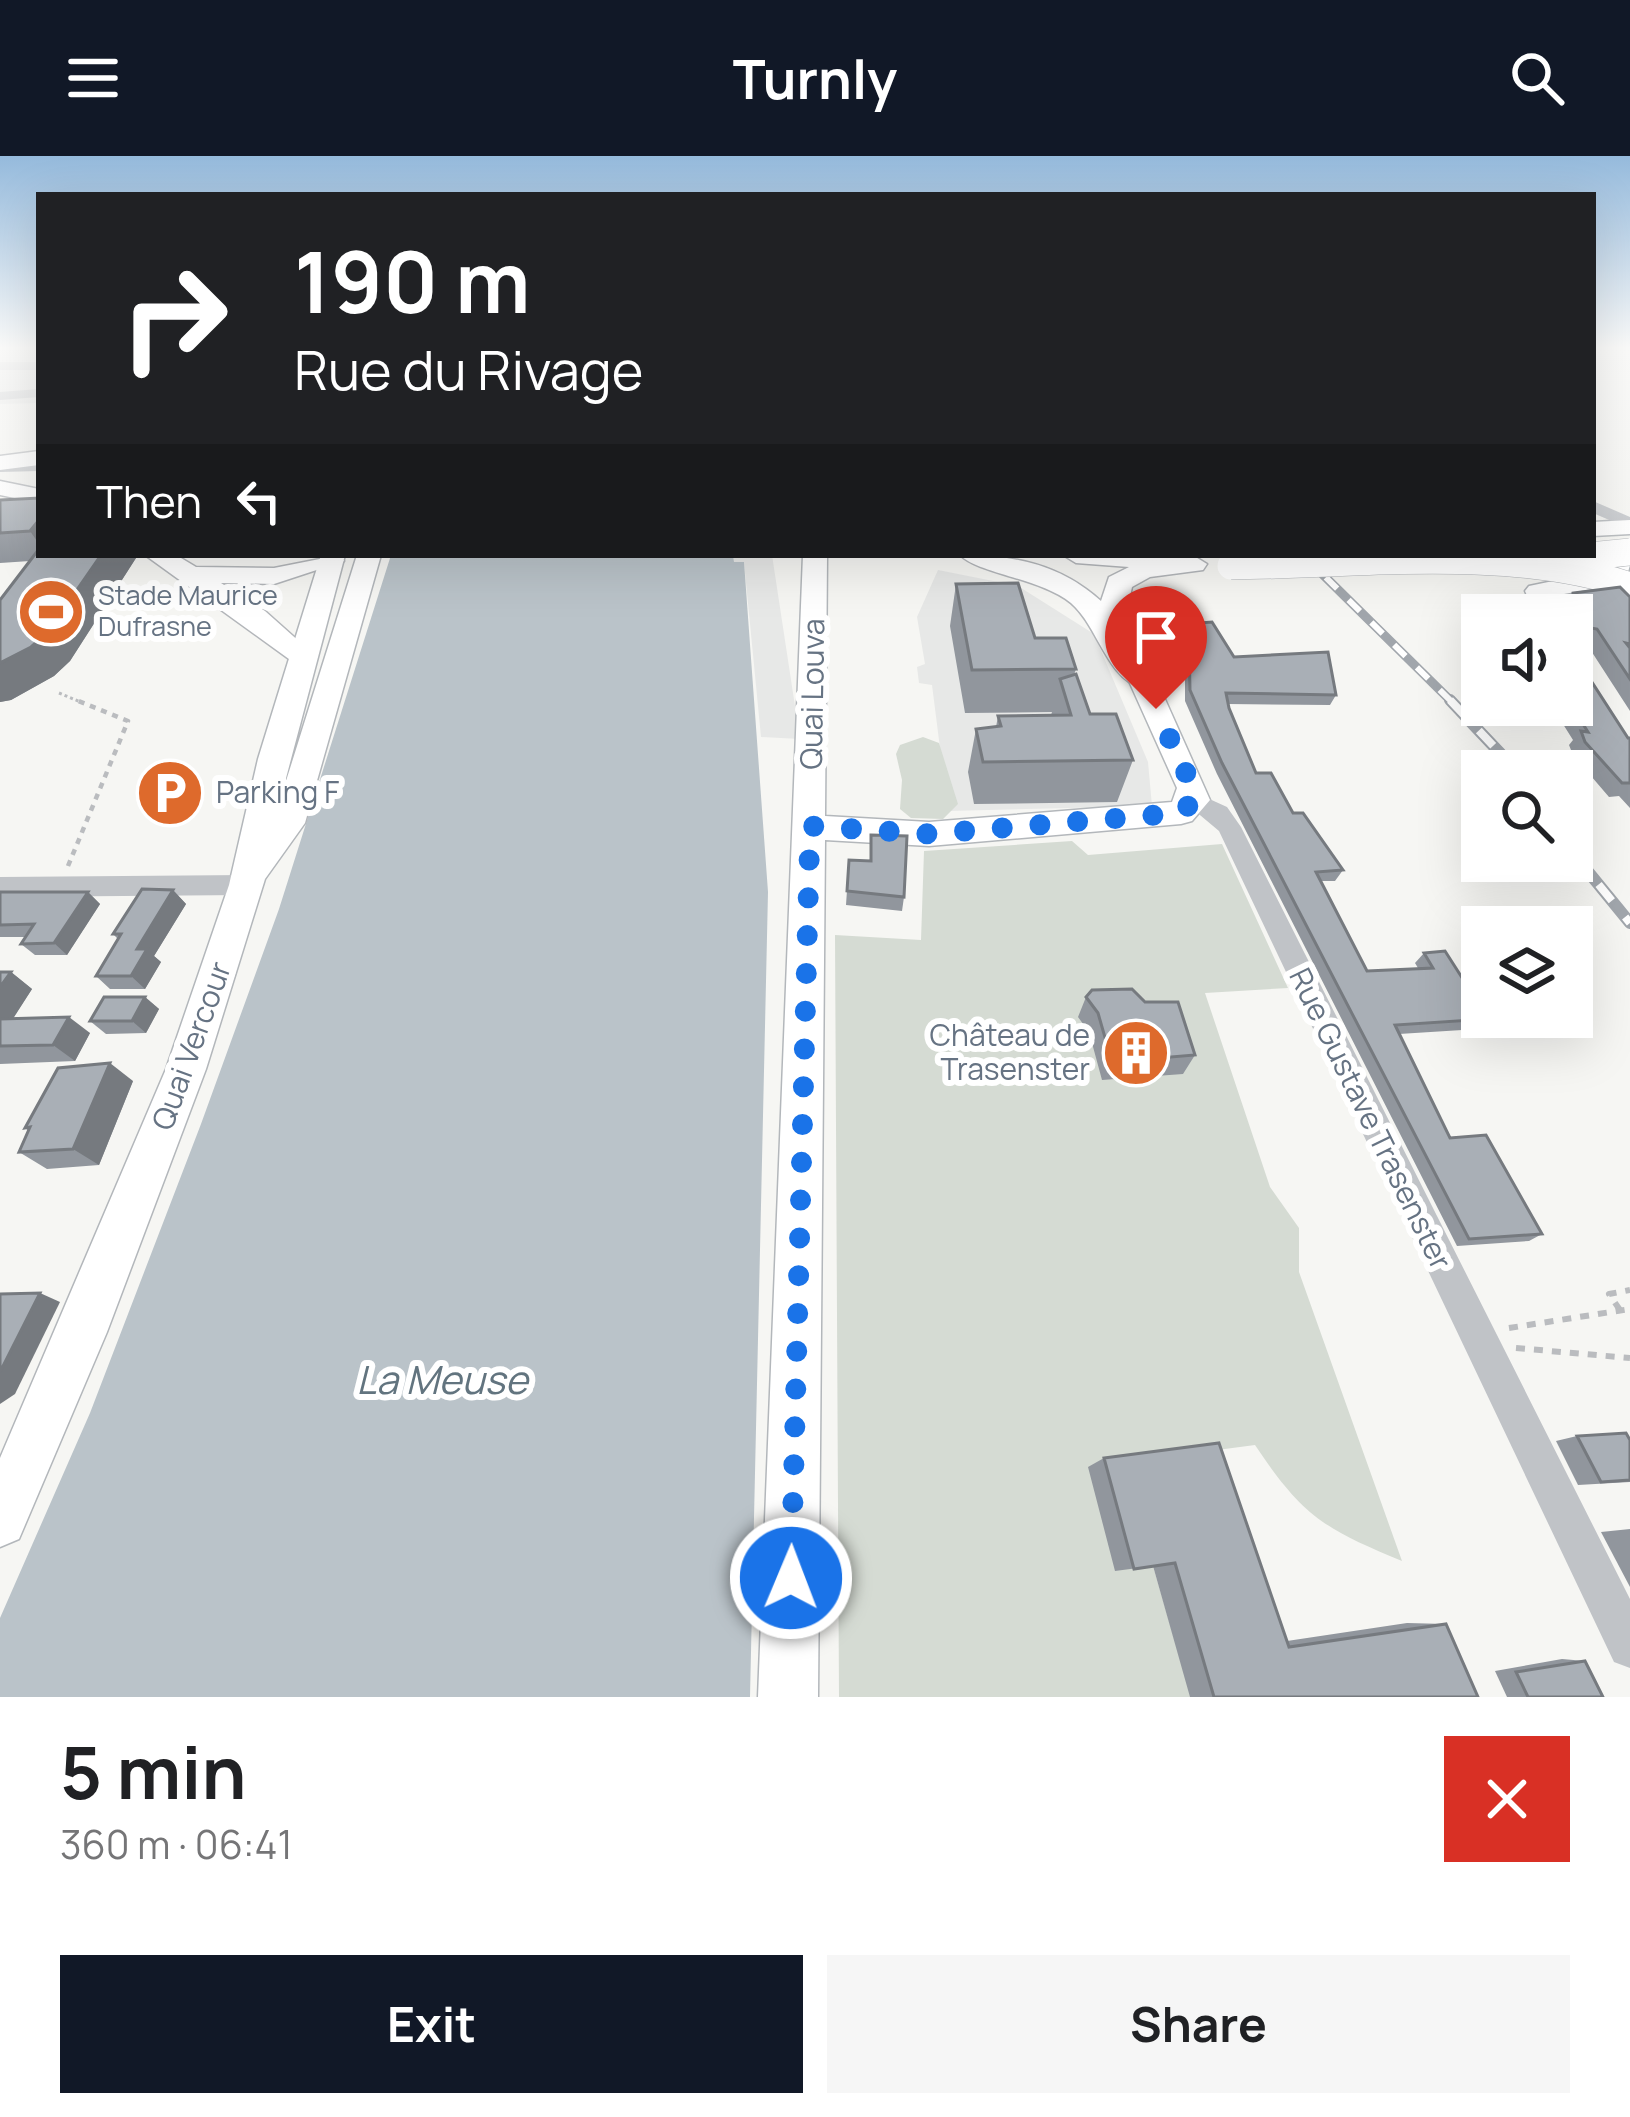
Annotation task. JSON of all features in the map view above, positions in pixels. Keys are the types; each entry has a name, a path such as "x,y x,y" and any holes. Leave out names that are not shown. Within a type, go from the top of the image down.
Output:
{"highway":[{"path":"0,465 36,462"},
{"path":"0,483 36,478"},
{"path":"0,483 36,495"},
{"path":"1596,532 1630,540"},
{"path":"197,565 249,558"},
{"path":"197,565 274,576 332,558"},
{"path":"985,558 1025,568 1071,590 1104,622 1125,664 1142,679"},
{"path":"1115,558 1194,564"},
{"path":"1142,679 1144,664 1114,601 1116,586 1137,572 1280,558"},
{"path":"1240,559 1522,563 1592,573 1629,570"},
{"path":"197,565 301,658"}],"main road":[{"path":"1596,531 1630,525"},
{"path":"1540,594 1538,590 1616,578 1629,570 1596,534"},
{"name":"Quai Vercour","path":"0,1520 18,1443 178,1089 246,885 301,658 332,558"},
{"path":"246,885 289,823 368,558"},
{"name":"Quai Louva","path":"788,1697 815,558"},
{"name":"Rue Gustave Trasenster","path":"1142,679 1194,800"},
{"path":"810,826 929,834 991,830 1157,817 1181,813 1194,800"}],"street":[{"path":"1142,679 1172,672 1169,638 1157,622"},
{"name":"Rue Gustave Trasenster","path":"1194,800 1218,813 1228,827 1630,1646"},
{"path":"0,887 246,885"}],"path":[{"path":"57,887 128,722 59,693"},
{"path":"1625,1309 1610,1294 1630,1290"},
{"path":"1526,1326 1625,1309"},
{"path":"1478,1343 1630,1358"}],"shaded area":[{"path":"733,558 772,558 800,739 761,737 744,562"},
{"path":"938,570 1018,586 1094,634 1148,762 1152,806 948,811 932,685 919,683 917,667 925,664 917,617"},
{"path":"923,737 939,743 958,804 943,819 911,818 900,809 902,780 896,754 900,745"},
{"path":"1072,841 1088,855 1222,844 1288,988 1205,993 1270,1187 1299,1228 1299,1272 1402,1561 1353,1540 1318,1518 1287,1489 1255,1445 1089,1467 1153,1566 1191,1697 839,1697 835,935 921,940 924,851"}],"water":[{"name":"La Meuse","path":"390,558 733,558 744,562 768,892 750,1697 0,1697 0,1618 90,1413 279,909"}],"building":[{"path":"36,498 36,524 30,531 0,533 0,500"},
{"path":"36,553 36,558 99,558 47,633 0,663 0,600"},
{"path":"1018,583 1035,638 1066,638 1076,669 972,670 956,584"},
{"path":"1620,587 1630,597 1630,644 1626,643 1630,679 1593,628 1593,594 1573,593"},
{"path":"1212,622 1234,657 1328,652 1336,695 1226,693 1229,708 1256,773 1271,773 1293,813 1303,813 1343,870 1316,872 1367,971 1433,968 1424,953 1445,951 1461,976 1461,1021 1395,1025 1450,1138 1486,1135 1542,1234 1469,1239 1222,763 1190,690 1189,644 1197,644 1185,624"},
{"path":"1076,674 1090,714 1116,714 1133,760 983,762 976,729 1001,726 998,716 1071,715 1060,679"},
{"path":"1593,684 1630,738 1630,783 1622,783 1585,742 1581,731 1588,732 1584,726 1593,726"},
{"path":"871,835 907,836 904,897 847,891 849,860 871,861"},
{"path":"142,889 173,890 137,949 147,949 131,976 96,976 121,934 113,934"},
{"path":"0,892 88,892 54,943 21,944 34,924 0,925"},
{"path":"1132,989 1145,1002 1178,1002 1195,1055 1112,1062 1098,1013 1086,997 1092,990"},
{"path":"104,997 145,997 132,1021 90,1021"},
{"path":"69,1017 53,1045 0,1046 0,1019"},
{"path":"110,1063 73,1149 19,1152 30,1127 25,1128 58,1068"},
{"path":"40,1293 0,1372 0,1294"},
{"path":"1626,1433 1630,1480 1601,1482 1577,1436"},
{"path":"1219,1443 1289,1647 1446,1624 1478,1697 1214,1697 1175,1563 1134,1569 1104,1458"},
{"path":"1585,1661 1603,1697 1528,1697 1516,1672"}],"railway":[{"path":"1306,558 1451,701"},
{"path":"1451,701 1497,750"},
{"path":"1593,878 1630,923"}],"place":[{"name":"Stade Maurice Dufrasne","path":"51,612"},
{"name":"Parking F","path":"170,793"},
{"name":"Château de Trasenster","path":"1136,1053"}],"route":[{"path":"791,1578 810,826 929,834 1181,813 1194,800 1193,788 1156,709"}]}
